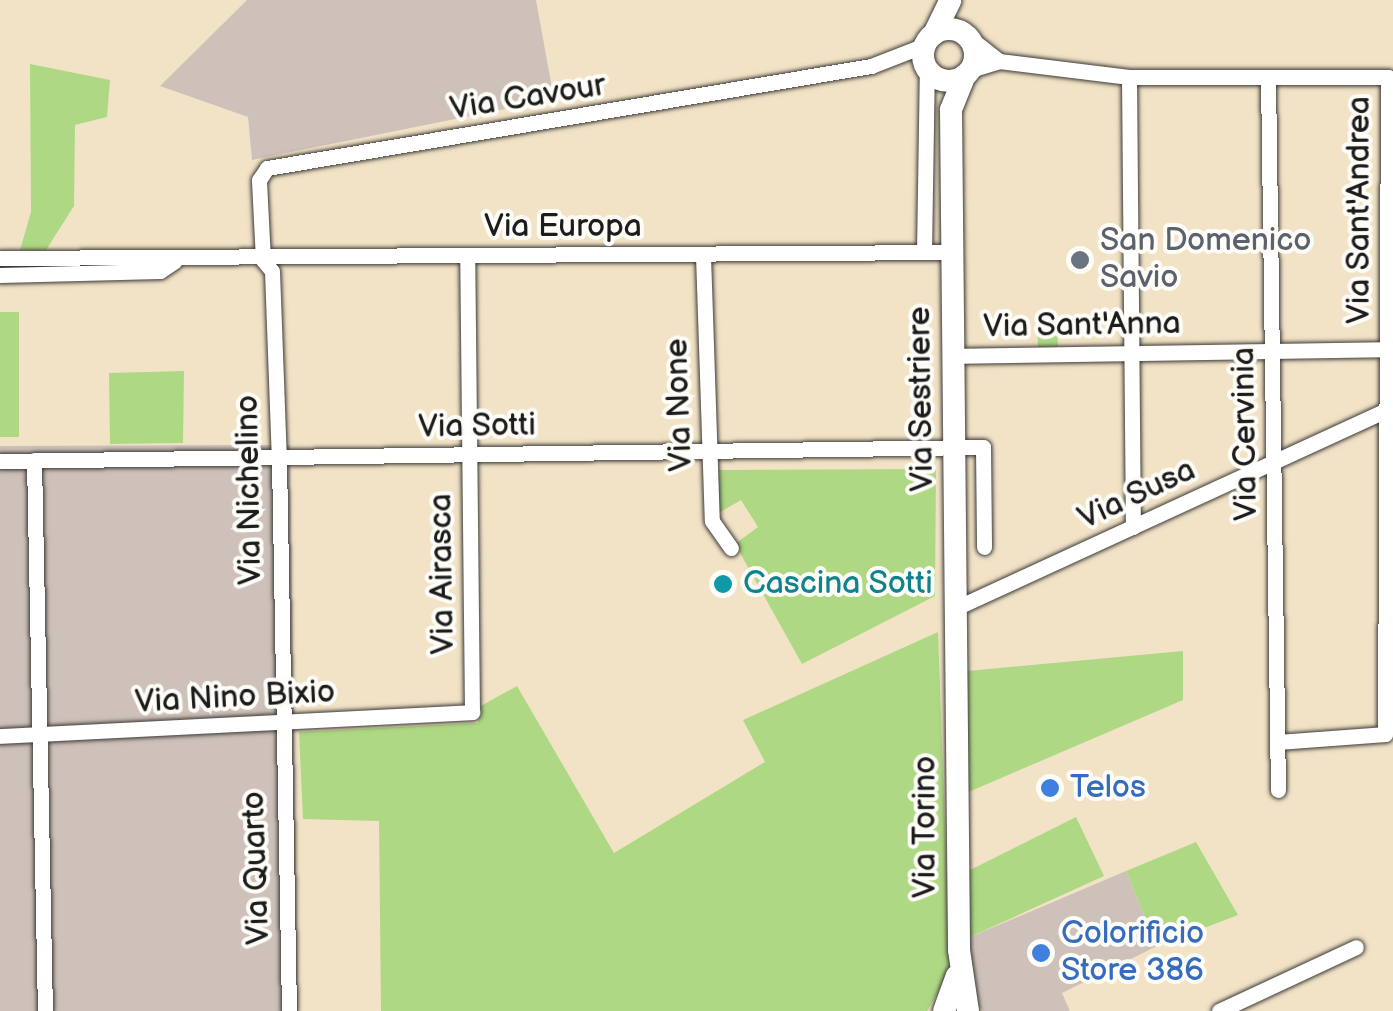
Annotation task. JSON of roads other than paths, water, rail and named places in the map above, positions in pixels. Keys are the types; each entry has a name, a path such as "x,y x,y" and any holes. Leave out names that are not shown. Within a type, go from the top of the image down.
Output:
{"main road":[{"path":"950,0 965,34 967,73 951,110"},
{"path":"950,0 929,57 951,110"},
{"path":"929,57 965,34"},
{"path":"929,57 967,73"},
{"name":"Via Sestriere","path":"951,110 960,686"},
{"name":"Via Torino","path":"959,968 946,1011 968,1011 959,968 960,686"}],"street":[{"path":"965,34 1000,61"},
{"path":"924,252 929,57"},
{"name":"Via Cavour","path":"263,260 259,180 267,168 929,57"},
{"path":"967,73 1000,61"},
{"name":"Via Sant'Andrea","path":"1000,61 1129,76 1388,77 1390,408 1385,734 1278,742"},
{"path":"1129,76 1133,526"},
{"name":"Via Cervinia","path":"1268,77 1278,790"},
{"name":"Via Europa","path":"0,258 175,261 952,252"},
{"name":"Via None","path":"702,254 712,521 731,548"},
{"name":"Via Airasca","path":"467,255 472,712"},
{"name":"Via Nichelino","path":"263,260 272,271 279,460 280,724"},
{"name":"Via Europa","path":"0,275 160,271 175,261"},
{"name":"Via Sant'Anna","path":"952,356 1390,349"},
{"name":"Via Susa","path":"958,607 1390,408"},
{"path":"955,448 983,448 984,547"},
{"name":"Via Sotti","path":"0,461 955,448"},
{"path":"34,460 45,1011"},
{"name":"Via Nino Bixio","path":"0,736 472,712"},
{"name":"Via Quarto","path":"280,724 289,1011"},
{"path":"1219,1011 1356,946"}],"place":[{"name":"San Domenico Savio","path":"1080,260"},
{"name":"Cascina Sotti","path":"723,584"},
{"name":"Telos","path":"1050,788"},
{"name":"Colorificio Store 386","path":"1041,953"}]}
